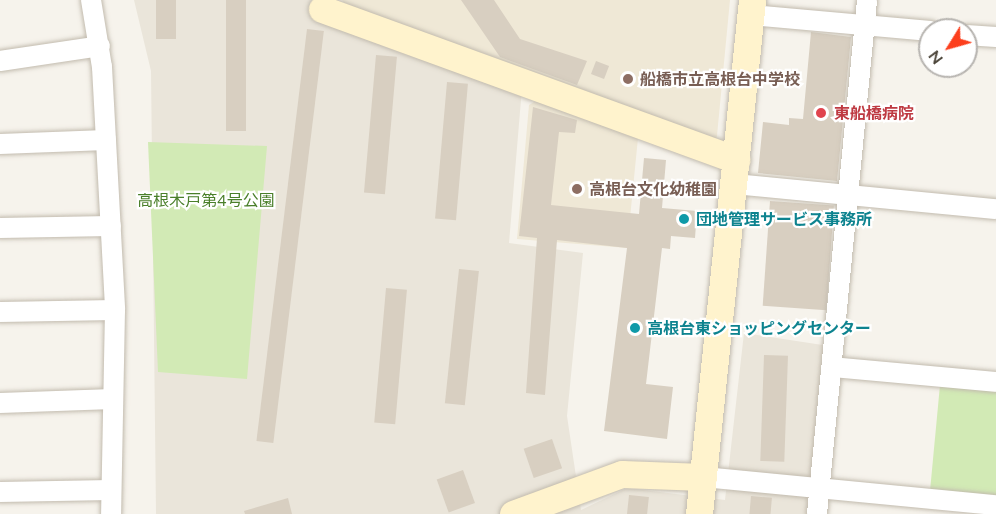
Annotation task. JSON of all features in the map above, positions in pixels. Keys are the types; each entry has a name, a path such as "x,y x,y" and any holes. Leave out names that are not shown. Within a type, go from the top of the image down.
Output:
{"street":[{"path":"91,0 100,46 115,310 111,514"},
{"path":"817,514 867,0"},
{"path":"699,514 751,7 864,25 918,30"},
{"path":"322,9 735,172 849,192 996,208"},
{"path":"978,36 996,38"},
{"path":"0,61 100,46"},
{"path":"0,144 106,140"},
{"path":"0,228 111,226"},
{"path":"0,312 115,310"},
{"path":"832,367 996,382"},
{"path":"0,403 113,399"},
{"path":"513,514 622,474 703,477 996,505"},
{"path":"0,492 111,490"}],"shaded area":[{"path":"134,0 337,0 522,88 509,243 583,253 567,416 581,510 627,488 725,500 744,333 829,346 809,514 156,514 151,71"},
{"name":"船橋市立高根台中学校","path":"342,0 730,0 716,146 351,12"},
{"name":"高根台文化幼稚園","path":"537,100 638,138 627,248 517,239 529,105"}],"green space":[{"name":"高根木戸第4号公園","path":"148,142 267,146 247,379 158,372"},
{"path":"940,385 996,390 996,497 930,491"}],"building":[{"path":"156,0 176,0 176,39 156,39"},
{"path":"226,0 246,0 246,131 226,131"},
{"path":"461,0 494,0 520,39 587,61 577,85 500,57"},
{"path":"307,29 324,31 273,443 256,441"},
{"path":"811,32 851,37 837,181 758,173 763,122 789,125 789,118 803,119"},
{"path":"376,55 397,57 385,194 364,192"},
{"path":"596,61 609,66 604,79 591,74"},
{"path":"447,82 468,84 456,220 435,218"},
{"path":"533,107 577,120 575,133 559,132 551,205 639,214 644,158 666,160 662,208 697,211 695,238 671,236 670,249 662,248 646,384 673,387 667,439 604,431 627,248 557,240 545,395 526,393 537,238 519,236"},
{"path":"770,201 834,205 827,310 763,306"},
{"path":"459,269 479,271 465,405 445,403"},
{"path":"386,288 407,290 395,424 374,422"},
{"path":"764,355 788,356 784,462 760,461"},
{"path":"552,439 562,468 534,478 524,449"},
{"path":"463,470 475,503 449,512 437,480"},
{"path":"629,495 649,497 647,514 627,514"},
{"path":"751,496 772,498 771,514 749,514"},
{"path":"288,498 292,514 245,514 244,511"}],"place":[{"name":"船橋市立高根台中学校","path":"628,79"},
{"name":"東船橋病院","path":"821,113"},
{"name":"高根台文化幼稚園","path":"577,189"},
{"name":"団地管理サービス事務所","path":"684,219"},
{"name":"高根台東ショッピングセンター","path":"635,328"}]}
